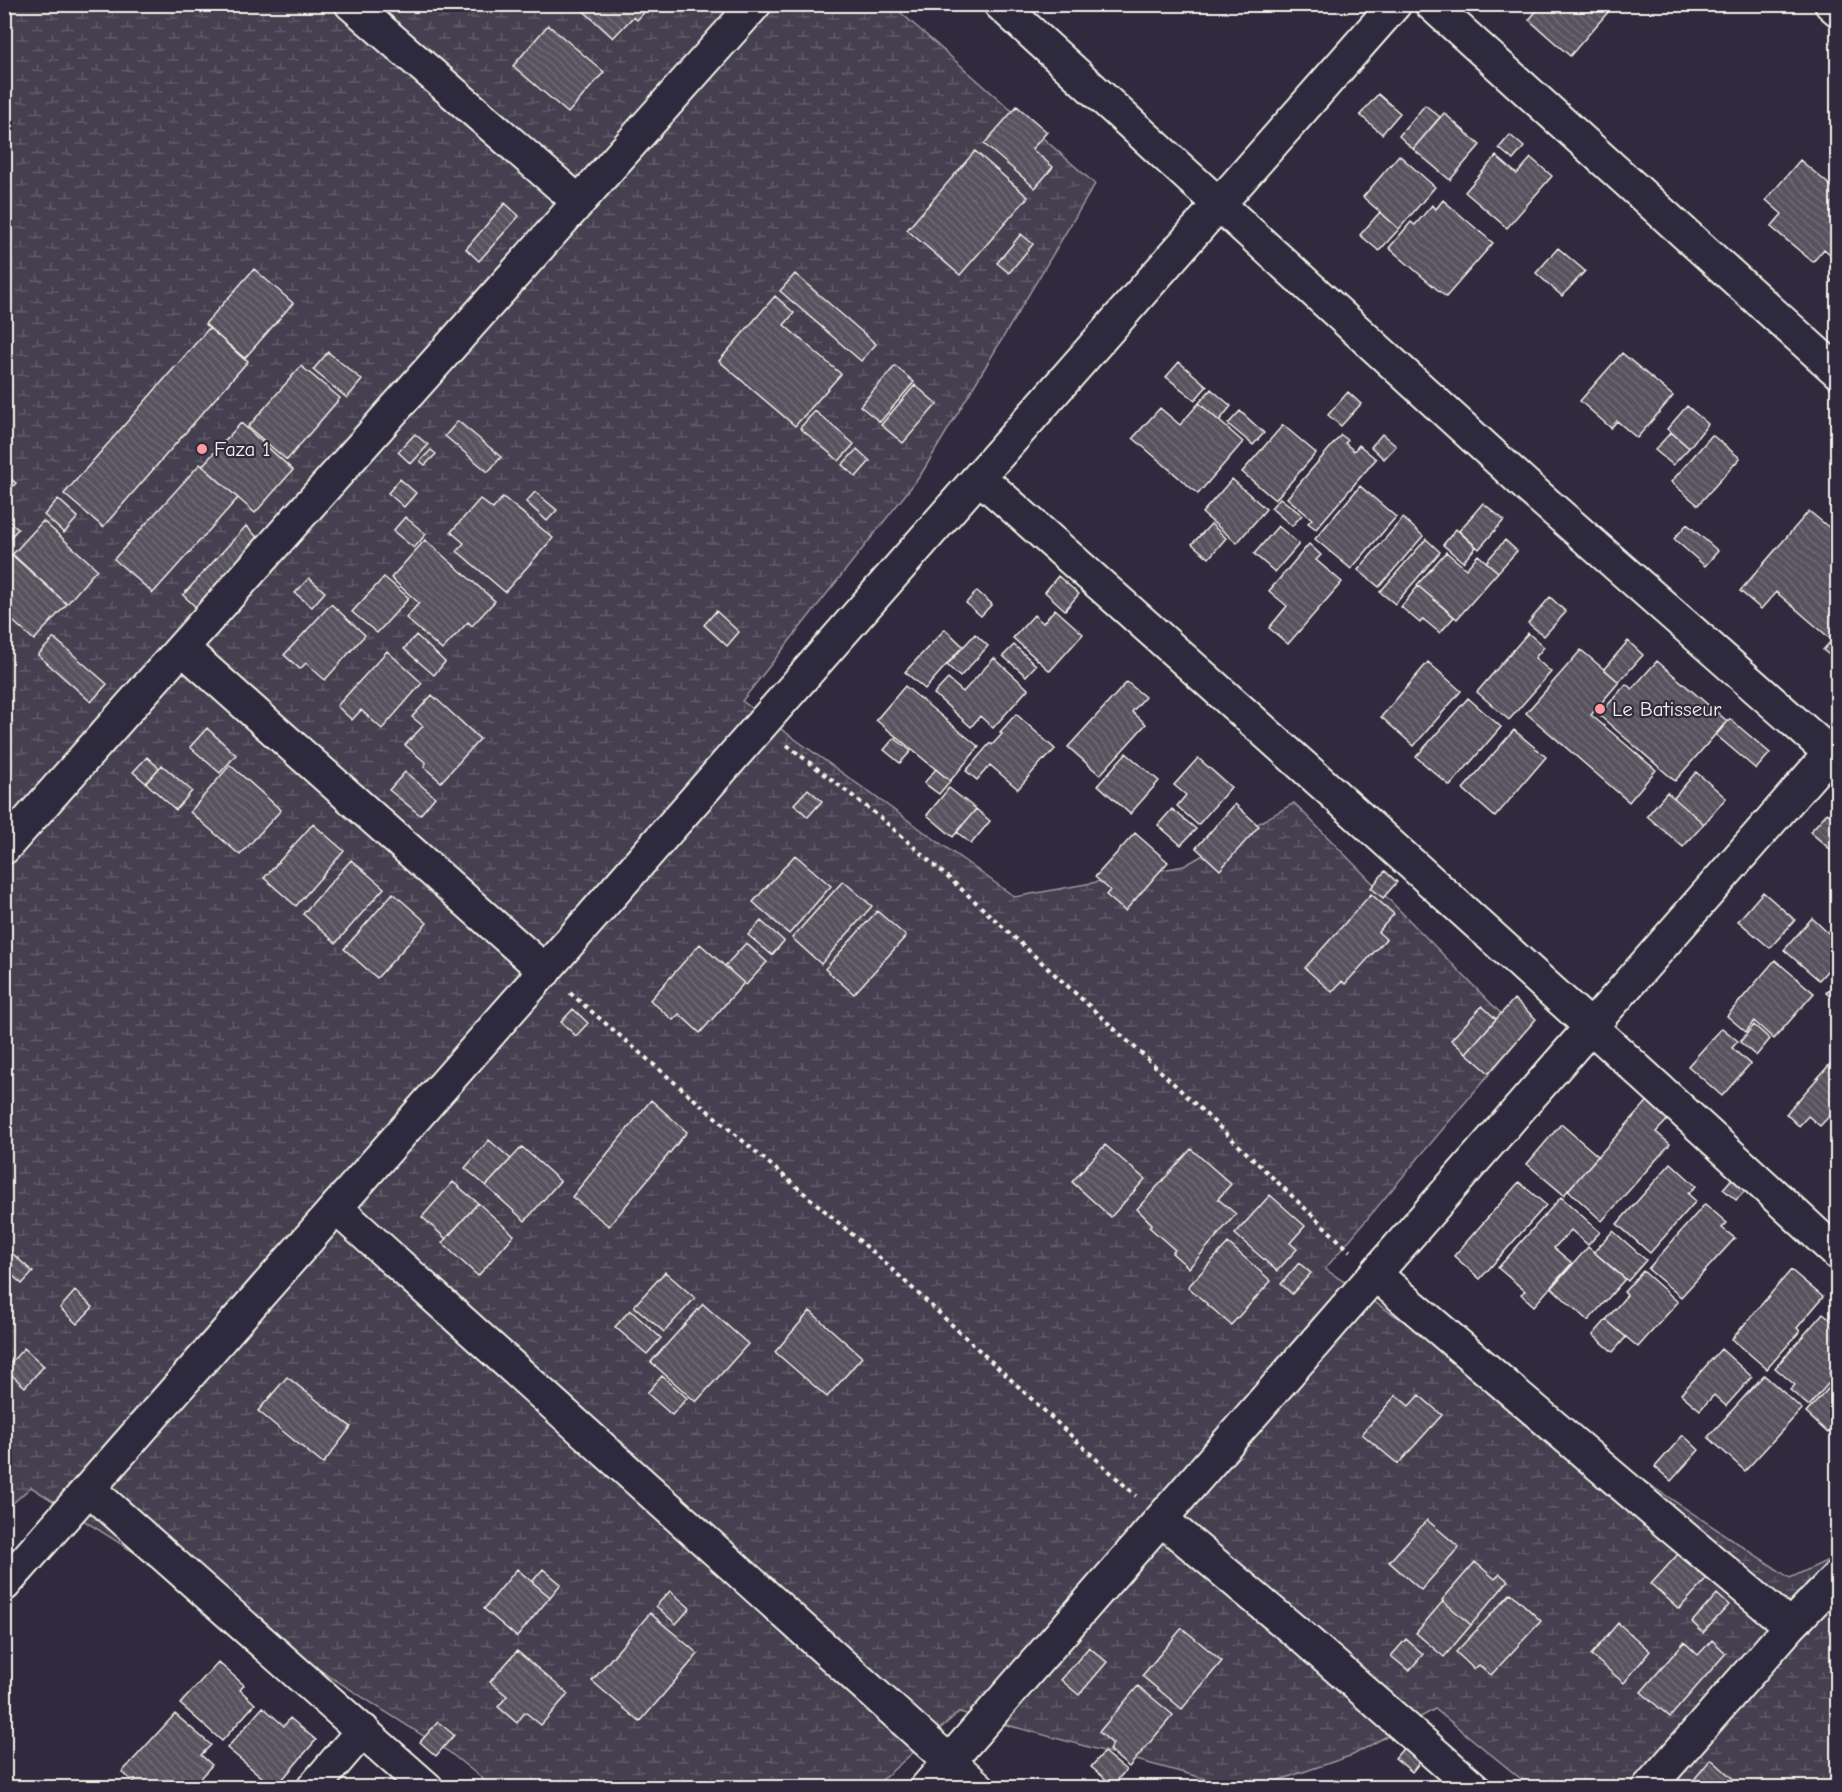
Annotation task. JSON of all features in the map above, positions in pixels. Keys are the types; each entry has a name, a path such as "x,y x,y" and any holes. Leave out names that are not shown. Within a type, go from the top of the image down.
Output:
{"street":[{"path":"351,4 579,202"},
{"path":"4,848 755,4"},
{"path":"926,1788 1592,1026 1835,752 1519,479 1000,4"},
{"path":"4,1585 1395,4"},
{"path":"1431,4 1838,372"},
{"path":"1831,4 1838,10"},
{"path":"979,477 1592,1026 1838,1254"},
{"path":"182,648 545,971"},
{"path":"336,1208 979,1788"},
{"path":"1375,1274 1790,1626"},
{"path":"89,1489 427,1788"},
{"path":"1161,1519 1308,1642 1474,1788"},
{"path":"1648,1788 1790,1626 1838,1576"},
{"path":"314,1788 363,1730"}],"path":[{"path":"761,725 881,818 969,896 1155,1066 1375,1274"},
{"path":"545,971 881,1259 1161,1519"}],"green space":[{"path":"5,5 892,5 1095,184 920,476 742,701 1015,897 1184,866 1294,803 1522,1035 1325,1269 1790,1578 1837,1556 1837,1787 1531,1787 1435,1709 1353,1755 1259,1787 1236,1787 959,1712 874,1787 493,1787 449,1752 31,1487 5,1510"}],"building":[{"path":"576,4 651,5 637,20 633,17 613,38"},
{"path":"1542,4 1615,4 1570,56 1529,20"},
{"path":"548,25 604,72 568,113 513,66"},
{"path":"1378,94 1400,113 1382,134 1360,115"},
{"path":"1425,105 1440,117 1413,149 1399,136"},
{"path":"1017,106 1047,132 1032,149 1053,167 1035,188 984,144"},
{"path":"1444,113 1480,145 1450,180 1413,149"},
{"path":"1510,135 1524,147 1513,160 1499,148"},
{"path":"975,151 1028,197 960,275 907,230"},
{"path":"1399,155 1435,187 1399,229 1363,197"},
{"path":"1496,156 1517,174 1531,158 1552,176 1507,228 1465,192"},
{"path":"1800,160 1838,192 1838,261 1824,249 1813,262 1771,227 1782,214 1766,200"},
{"path":"1443,200 1493,243 1446,297 1389,248 1411,222 1415,225 1432,205 1436,209"},
{"path":"505,203 519,216 479,261 466,249"},
{"path":"1380,212 1399,229 1379,251 1360,235"},
{"path":"1021,234 1033,244 1009,273 997,263"},
{"path":"1558,248 1585,271 1562,296 1536,273"},
{"path":"254,269 293,303 244,359 205,324"},
{"path":"795,274 876,344 861,361 780,291"},
{"path":"1838,274 1838,286 1831,281"},
{"path":"775,296 794,313 784,325 841,374 795,426 719,361"},
{"path":"209,328 248,361 103,527 64,494"},
{"path":"328,352 362,380 347,398 313,370"},
{"path":"1622,353 1673,396 1637,438 1617,421 1611,428 1580,401"},
{"path":"1179,362 1207,386 1195,400 1166,377"},
{"path":"301,366 340,398 287,460 248,427"},
{"path":"895,366 914,382 880,422 860,406"},
{"path":"915,385 937,404 903,443 881,425"},
{"path":"1211,389 1231,406 1219,421 1199,403"},
{"path":"1348,392 1361,404 1341,426 1328,415"},
{"path":"1199,403 1243,442 1198,494 1133,438 1160,408 1180,425"},
{"path":"1687,406 1708,424 1689,448 1667,429"},
{"path":"815,411 854,444 839,461 800,428"},
{"path":"1240,411 1264,433 1253,445 1228,424"},
{"path":"458,421 501,457 488,472 445,436"},
{"path":"241,423 293,470 255,513 202,466"},
{"path":"1283,425 1316,453 1275,500 1242,472"},
{"path":"1671,432 1689,448 1673,465 1655,450"},
{"path":"415,434 428,445 411,464 398,452"},
{"path":"1382,434 1396,446 1384,459 1371,447"},
{"path":"1341,435 1348,440 1345,443 1354,451 1359,445 1376,459 1316,529 1308,523 1312,519 1287,498"},
{"path":"1712,435 1740,458 1698,505 1671,482"},
{"path":"857,449 870,461 856,477 842,465"},
{"path":"431,450 436,454 425,465 420,461"},
{"path":"200,464 238,498 153,593 114,559"},
{"path":"4,473 16,483 4,496"},
{"path":"400,479 416,493 404,507 388,493"},
{"path":"1232,479 1266,509 1237,543 1202,513"},
{"path":"1360,486 1396,517 1351,569 1315,539"},
{"path":"535,492 557,510 547,521 526,502"},
{"path":"503,497 553,538 505,592 457,551 464,543 451,532 480,499 493,509"},
{"path":"1280,498 1302,515 1292,526 1271,508"},
{"path":"58,499 78,517 64,533 44,515"},
{"path":"1483,503 1504,520 1479,549 1459,531"},
{"path":"1809,511 1838,535 1838,662 1823,650 1832,640 1776,592 1761,609 1740,591"},
{"path":"1838,512 1838,528 1830,521"},
{"path":"4,517 18,529 4,544"},
{"path":"405,517 426,534 414,548 393,531"},
{"path":"1403,518 1423,536 1379,587 1358,570"},
{"path":"43,521 97,569 67,604 12,555"},
{"path":"1211,524 1226,538 1209,558 1192,544"},
{"path":"1687,524 1718,551 1705,566 1674,539"},
{"path":"246,526 260,540 198,609 183,595"},
{"path":"1278,526 1299,544 1275,572 1254,554"},
{"path":"1456,529 1476,547 1463,562 1443,545"},
{"path":"1426,539 1440,552 1395,604 1380,592"},
{"path":"425,540 495,601 472,626 468,622 442,650 406,618 419,603 391,578"},
{"path":"1505,540 1517,551 1498,572 1486,562"},
{"path":"1309,544 1321,555 1316,560 1342,582 1288,644 1269,628 1287,606 1269,591"},
{"path":"1446,552 1466,569 1478,555 1498,572 1457,619 1417,585"},
{"path":"12,554 67,604 34,640 4,613 4,562"},
{"path":"1058,576 1079,594 1065,610 1045,592"},
{"path":"384,577 409,598 377,633 352,612"},
{"path":"309,578 325,592 312,607 295,593"},
{"path":"1418,586 1454,617 1440,633 1423,619 1420,623 1401,607"},
{"path":"977,591 992,604 981,616 966,603"},
{"path":"1550,597 1566,612 1544,636 1528,623"},
{"path":"331,604 365,635 325,680 306,663 300,669 284,655"},
{"path":"1055,609 1083,634 1050,671 1013,638 1034,615 1043,623"},
{"path":"716,611 739,632 727,646 704,625"},
{"path":"945,629 963,646 925,689 905,672"},
{"path":"1528,633 1544,647 1535,658 1551,672 1509,720 1477,692"},
{"path":"975,634 988,646 960,677 947,665"},
{"path":"416,635 445,662 434,675 404,649"},
{"path":"54,638 107,684 91,702 38,655"},
{"path":"1628,641 1643,655 1619,682 1604,669"},
{"path":"1014,645 1036,665 1026,676 1003,656"},
{"path":"1581,650 1619,682 1591,715 1656,770 1629,802 1526,713"},
{"path":"387,651 422,683 382,729 361,710 352,720 337,706"},
{"path":"994,658 1028,689 993,728 980,716 971,727 934,694 948,679 963,692"},
{"path":"1657,661 1727,721 1675,781 1599,715 1626,684 1632,689"},
{"path":"1428,662 1461,691 1414,746 1381,717"},
{"path":"1127,682 1145,697 1132,712 1146,724 1100,775 1068,747"},
{"path":"905,686 979,747 950,781 876,720"},
{"path":"432,695 480,739 441,782 424,767 426,763 405,745 423,726 412,717"},
{"path":"1468,698 1501,727 1450,786 1416,757"},
{"path":"1016,714 1055,749 1018,789 990,765 977,780 966,771 990,743 992,745 1002,734 1000,732"},
{"path":"1730,719 1770,753 1756,769 1716,735"},
{"path":"207,728 236,755 220,773 190,747"},
{"path":"1514,730 1546,757 1495,817 1463,789"},
{"path":"894,738 911,751 900,763 884,750"},
{"path":"1126,753 1159,781 1130,814 1098,785"},
{"path":"147,757 159,768 146,783 133,772"},
{"path":"1198,758 1231,787 1198,825 1177,806 1186,795 1174,785"},
{"path":"162,765 192,791 176,810 146,783"},
{"path":"230,765 281,810 240,855 190,812"},
{"path":"936,769 950,781 939,794 924,783"},
{"path":"405,772 435,797 420,815 389,790"},
{"path":"1696,772 1726,798 1704,824 1674,798"},
{"path":"949,788 976,809 953,837 927,815"},
{"path":"808,789 822,801 808,817 794,804"},
{"path":"1667,792 1704,824 1683,847 1647,816"},
{"path":"1235,804 1259,826 1220,870 1196,848"},
{"path":"976,809 990,821 971,844 957,832"},
{"path":"1172,809 1196,829 1181,845 1158,825"},
{"path":"1827,813 1838,821 1838,856 1810,832"},
{"path":"313,824 344,851 296,906 264,878"},
{"path":"1135,833 1168,862 1125,911 1106,895 1110,890 1095,877"},
{"path":"795,855 831,886 789,934 753,902"},
{"path":"351,860 384,888 336,943 303,914"},
{"path":"1385,871 1397,882 1383,898 1371,888"},
{"path":"843,881 872,906 821,964 792,938"},
{"path":"1763,892 1795,920 1770,948 1738,921"},
{"path":"393,893 427,923 377,978 344,949"},
{"path":"1371,894 1394,914 1378,932 1386,939 1345,984 1342,981 1332,992 1305,968"},
{"path":"877,911 906,936 854,994 825,969"},
{"path":"1812,918 1828,933 1838,922 1838,959 1819,980 1784,950"},
{"path":"761,921 784,941 772,955 748,935"},
{"path":"746,943 767,962 746,985 725,966"},
{"path":"700,944 744,983 700,1033 679,1014 673,1020 650,1000"},
{"path":"1775,960 1814,993 1774,1039 1754,1021 1746,1032 1727,1016"},
{"path":"1838,979 1838,1003 1826,993"},
{"path":"1514,999 1536,1019 1489,1073 1466,1053"},
{"path":"1482,1006 1496,1019 1466,1053 1451,1040"},
{"path":"573,1009 588,1023 576,1036 561,1022"},
{"path":"1754,1025 1770,1039 1756,1056 1740,1042"},
{"path":"1722,1028 1738,1041 1732,1048 1750,1064 1722,1096 1688,1066"},
{"path":"1838,1055 1838,1107 1820,1126 1808,1116 1799,1126 1786,1114"},
{"path":"1653,1095 1673,1114 1656,1132 1670,1144 1602,1221 1568,1190"},
{"path":"651,1100 687,1132 609,1226 572,1197"},
{"path":"1561,1124 1598,1156 1564,1195 1527,1164"},
{"path":"489,1140 511,1159 486,1186 465,1168"},
{"path":"1105,1145 1145,1179 1111,1217 1072,1182"},
{"path":"522,1147 560,1181 525,1221 486,1186"},
{"path":"1191,1149 1231,1184 1218,1199 1236,1214 1189,1268 1172,1253 1175,1250 1149,1227 1152,1224 1137,1209"},
{"path":"1671,1163 1696,1186 1688,1194 1696,1201 1650,1253 1617,1224"},
{"path":"1736,1174 1750,1186 1736,1200 1723,1189"},
{"path":"453,1182 478,1203 446,1239 422,1217"},
{"path":"1519,1182 1546,1205 1480,1279 1454,1256"},
{"path":"1270,1195 1305,1226 1290,1243 1297,1249 1277,1271 1235,1234"},
{"path":"1561,1197 1600,1232 1588,1245 1571,1230 1554,1248 1572,1263 1534,1306 1521,1294 1525,1291 1498,1268"},
{"path":"478,1203 514,1235 478,1276 442,1243"},
{"path":"1705,1204 1727,1223 1722,1228 1735,1238 1681,1297 1648,1269"},
{"path":"1613,1231 1646,1260 1628,1281 1594,1252"},
{"path":"1228,1243 1271,1281 1231,1325 1188,1287"},
{"path":"4,1246 33,1272 22,1284 13,1276 4,1285"},
{"path":"1588,1247 1625,1279 1588,1321 1552,1288"},
{"path":"1299,1263 1311,1273 1292,1294 1281,1284"},
{"path":"1791,1270 1823,1297 1797,1328 1800,1331 1767,1369 1732,1339"},
{"path":"1643,1271 1678,1302 1638,1347 1606,1320 1627,1295 1624,1292"},
{"path":"665,1272 695,1298 664,1332 634,1306"},
{"path":"75,1291 93,1307 77,1324 60,1308"},
{"path":"703,1304 748,1344 696,1402 651,1362"},
{"path":"630,1310 661,1338 647,1354 615,1327"},
{"path":"810,1311 862,1357 827,1397 775,1352"},
{"path":"1823,1313 1838,1325 1838,1363 1829,1373 1834,1377 1809,1406 1790,1390 1795,1385 1775,1368"},
{"path":"1606,1320 1626,1337 1613,1352 1593,1335"},
{"path":"24,1348 44,1366 25,1387 5,1369"},
{"path":"1721,1349 1752,1377 1726,1406 1714,1395 1700,1410 1681,1394"},
{"path":"1764,1375 1802,1409 1745,1471 1708,1437"},
{"path":"662,1376 687,1398 672,1415 647,1393"},
{"path":"287,1377 351,1427 323,1464 258,1411"},
{"path":"1838,1378 1838,1437 1830,1430 1828,1433 1806,1413"},
{"path":"1396,1395 1409,1406 1419,1395 1442,1415 1398,1464 1362,1434"},
{"path":"1683,1435 1699,1450 1671,1481 1655,1467"},
{"path":"1427,1520 1459,1547 1421,1590 1389,1562"},
{"path":"1679,1553 1693,1566 1699,1559 1713,1572 1679,1609 1651,1584"},
{"path":"1475,1562 1495,1579 1500,1574 1508,1581 1471,1625 1442,1600"},
{"path":"517,1569 550,1597 517,1637 484,1609"},
{"path":"543,1569 561,1584 550,1597 532,1582"},
{"path":"670,1591 690,1608 676,1624 656,1606"},
{"path":"1511,1593 1541,1621 1491,1675 1479,1665 1474,1669 1456,1652"},
{"path":"1717,1594 1729,1605 1703,1633 1692,1622"},
{"path":"1443,1601 1471,1625 1444,1657 1416,1633"},
{"path":"650,1613 698,1654 640,1722 592,1681"},
{"path":"1618,1623 1650,1651 1624,1683 1591,1655"},
{"path":"1182,1628 1222,1661 1182,1709 1142,1676"},
{"path":"1406,1639 1423,1654 1409,1671 1391,1656"},
{"path":"1712,1640 1726,1653 1670,1717 1641,1692 1684,1642 1698,1655"},
{"path":"1089,1647 1107,1662 1079,1695 1061,1680"},
{"path":"517,1651 568,1694 541,1725 525,1712 517,1723 498,1707 507,1696 490,1682"},
{"path":"218,1662 244,1685 240,1690 255,1704 222,1741 180,1704"},
{"path":"1138,1686 1173,1715 1129,1767 1109,1750 1113,1744 1099,1732"},
{"path":"263,1707 284,1726 290,1718 316,1740 275,1788 227,1748"},
{"path":"175,1714 211,1745 201,1755 212,1765 191,1788 140,1788 122,1772"},
{"path":"438,1722 454,1735 436,1756 420,1742"},
{"path":"1408,1743 1424,1757 1412,1772 1395,1758"},
{"path":"1104,1752 1126,1770 1113,1785 1091,1767"},
{"path":"1711,1759 1740,1785 1738,1788 1687,1788"}],"place":[{"name":"Faza 1","path":"202,449"},
{"name":"Le Batisseur","path":"1600,709"}]}
